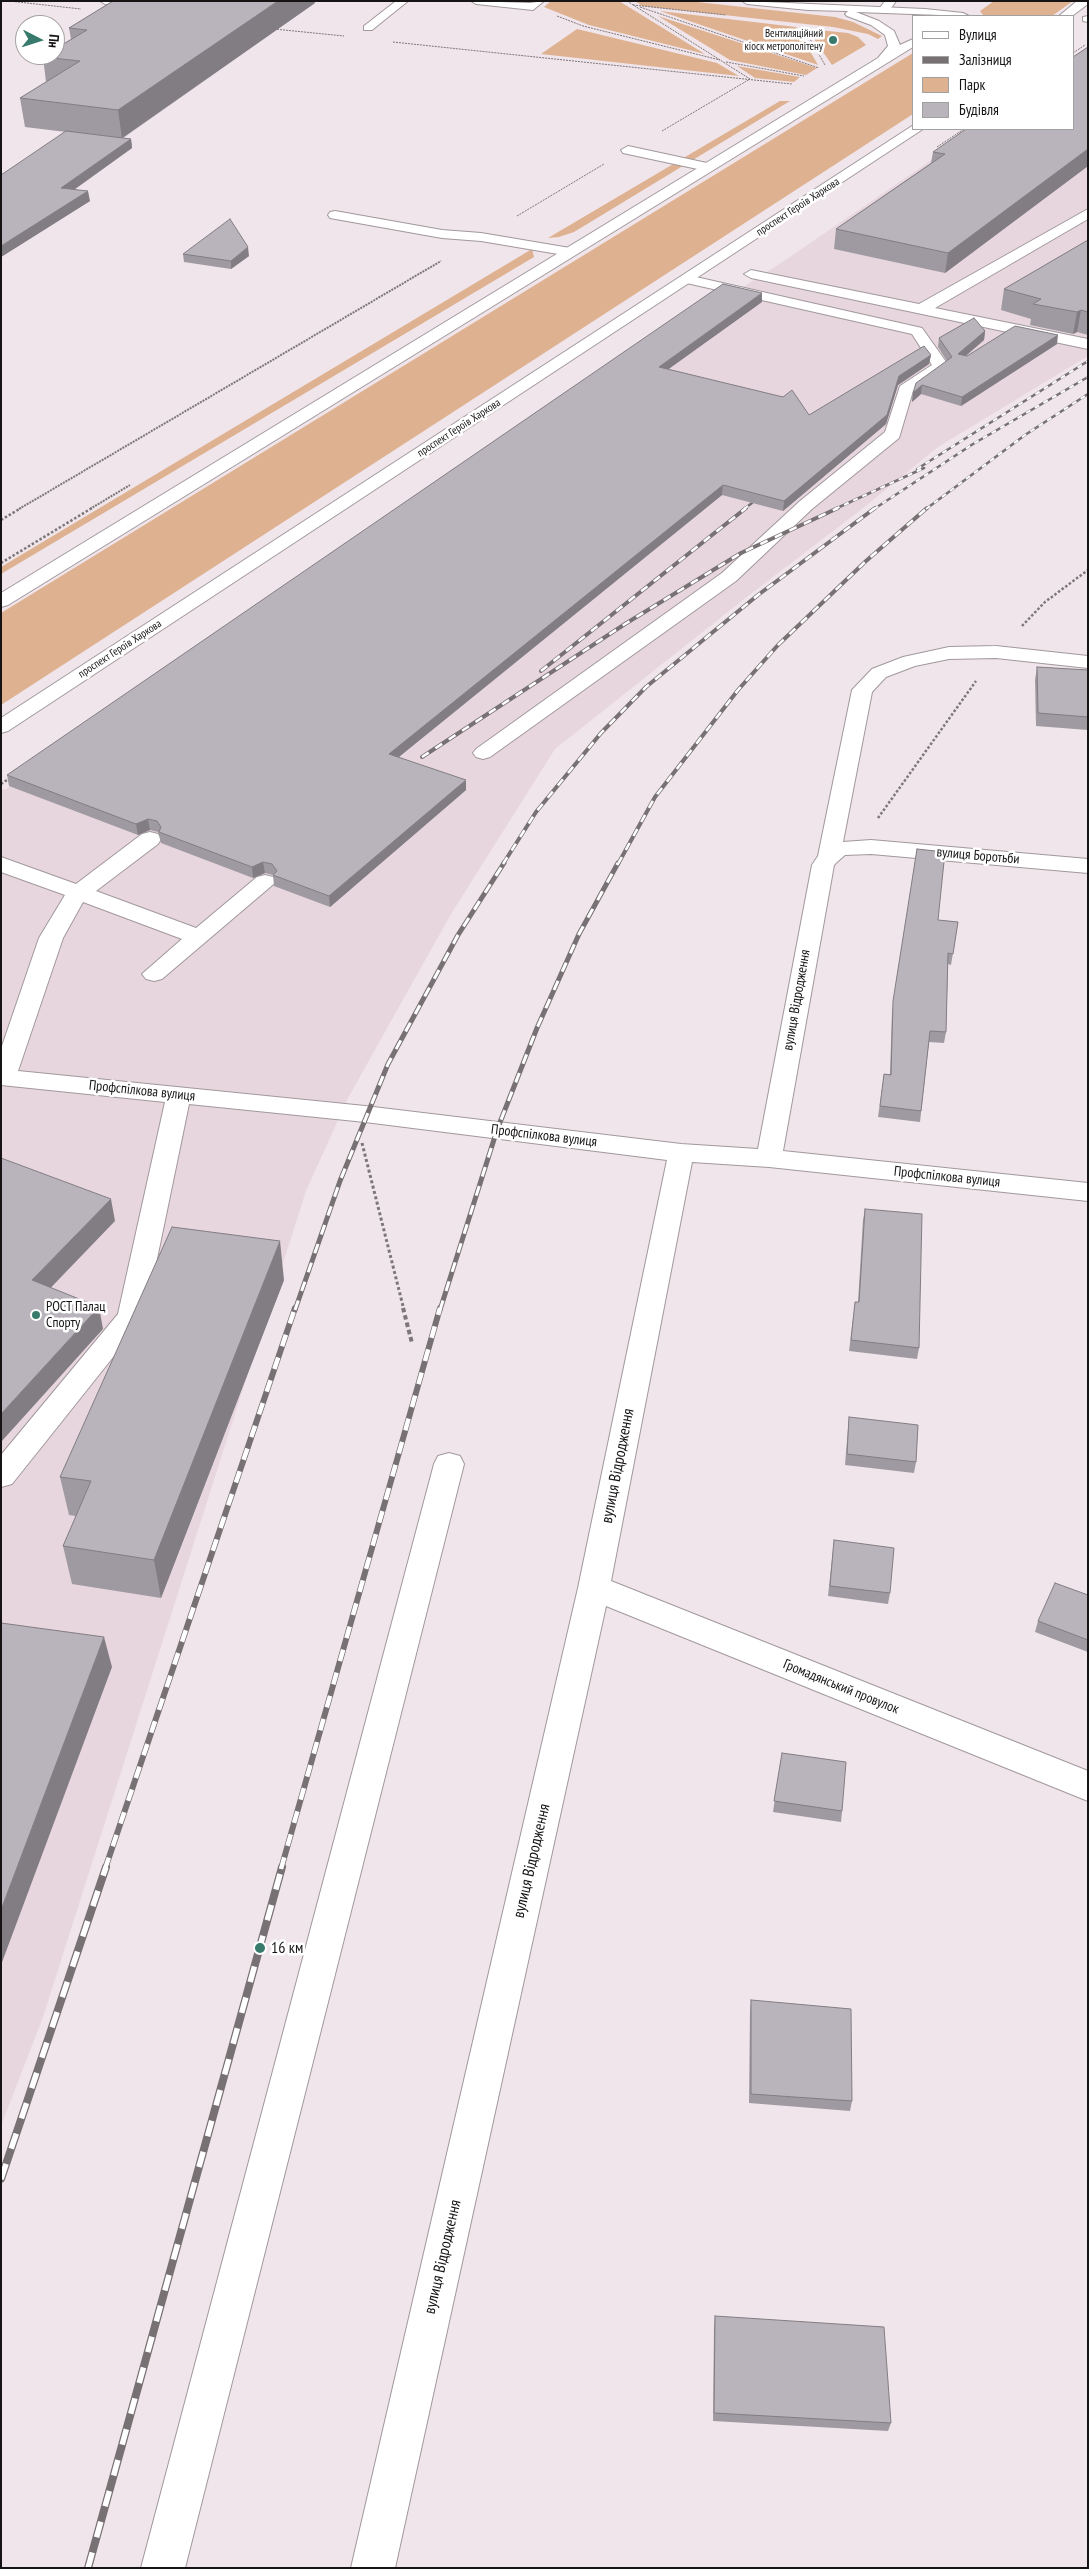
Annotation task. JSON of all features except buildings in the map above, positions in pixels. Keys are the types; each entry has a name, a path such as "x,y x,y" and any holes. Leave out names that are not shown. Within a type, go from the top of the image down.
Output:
{"main road":[{"path":"105,1 160,6"},
{"path":"368,28 403,1"},
{"path":"476,1 536,4"},
{"path":"748,1 912,19"},
{"path":"1066,15 1085,1"},
{"path":"790,5 888,5 951,15"},
{"path":"958,15 970,6"},
{"path":"820,8 860,17 886,30 895,42 892,50 883,60"},
{"path":"1076,25 1088,18"},
{"path":"1,601 912,43"},
{"name":"проспект Героїв Харкова","path":"1,728 915,130"},
{"path":"628,150 707,167"},
{"path":"922,309 1088,213"},
{"path":"335,215 442,234 481,237 570,252"},
{"path":"708,265 1088,344"},
{"path":"483,753 729,577 806,505 893,434 906,389 941,366 917,331 688,279"},
{"name":"вулиця Відродження","path":"769,1158 822,865 834,853 862,690 878,673 910,661 949,653 996,652 1088,662"},
{"path":"3,1077 51,938 68,906 79,893 150,839"},
{"name":"вулиця Боротьби","path":"834,853 853,847 871,847 1088,866"},
{"path":"1,864 198,937"},
{"path":"154,974 265,882"},
{"name":"Профспілкова вулиця","path":"3,1077 179,1094 682,1153 769,1158 1088,1192"},
{"path":"1,1476 131,1317 179,1094"},
{"name":"вулиця Відродження","path":"373,2568 594,1588 682,1153"},
{"path":"163,2568 449,1464"},
{"name":"Громадянський провулок","path":"594,1588 1088,1786"}],"path":[{"path":"9,1 85,9"},
{"path":"627,1 750,79"},
{"path":"536,4 583,26 724,61 805,77"},
{"path":"633,5 828,70 805,30"},
{"path":"274,29 343,36"},
{"path":"393,42 794,84"},
{"path":"1074,52 1082,47 1088,48"},
{"path":"1,520 750,79"},
{"path":"935,149 963,130"},
{"path":"871,847 874,823 996,652 1045,602 1088,570"},
{"path":"1,784 11,777"},
{"path":"362,1142 412,1343"}],"shaded area":[{"path":"1088,49 1088,356 938,447 862,509 748,596 555,749 451,914 348,1098 306,1191 43,2017 1,2126 1,790 6,789 583,389 781,263 936,157 1074,130"}],"green space":[{"path":"551,1 619,1 705,54 589,25 544,7"},
{"path":"635,1 688,1 835,17 853,22 882,36 878,39 868,34 833,27 642,6"},
{"path":"994,1 1073,1 1053,15 983,15 980,11"},
{"path":"660,11 796,27 818,65"},
{"path":"658,16 817,68 806,75 730,60"},
{"path":"577,29 717,63 739,76 541,54"},
{"path":"807,29 848,33 858,37 866,45 832,65"},
{"path":"912,54 912,115 1,705 1,613"},
{"path":"737,66 800,77 794,82 755,78"},
{"path":"780,101 790,101 574,232 548,238"},
{"path":"532,249 534,257 1,574 1,567"}],"railway":[{"path":"917,469 1088,361"},
{"path":"874,509 973,444 1088,377"},
{"path":"926,509 1025,435 1088,394"},
{"path":"835,509 924,468"},
{"path":"744,509 752,503"},
{"path":"541,671 746,508"},
{"path":"422,757 625,624 741,553 838,508"},
{"path":"503,864 536,812 601,733 646,687 758,595 875,508"},
{"path":"618,864 655,797 738,690 778,645 866,561 927,508"},
{"path":"295,1310 340,1181 388,1064 458,935 504,863"},
{"path":"440,1310 497,1130 537,1028 579,934 618,863"},
{"path":"105,1869 295,1308"},
{"path":"281,1869 440,1308"},
{"path":"1,2179 106,1867"},
{"path":"88,2568 282,1867"}],"place":[{"name":"Вентиляційний кіоск метрополітену","path":"833,40"},
{"name":"РОСТ Палац Спорту","path":"36,1315"},
{"name":"16 км","path":"260,1948"}]}
